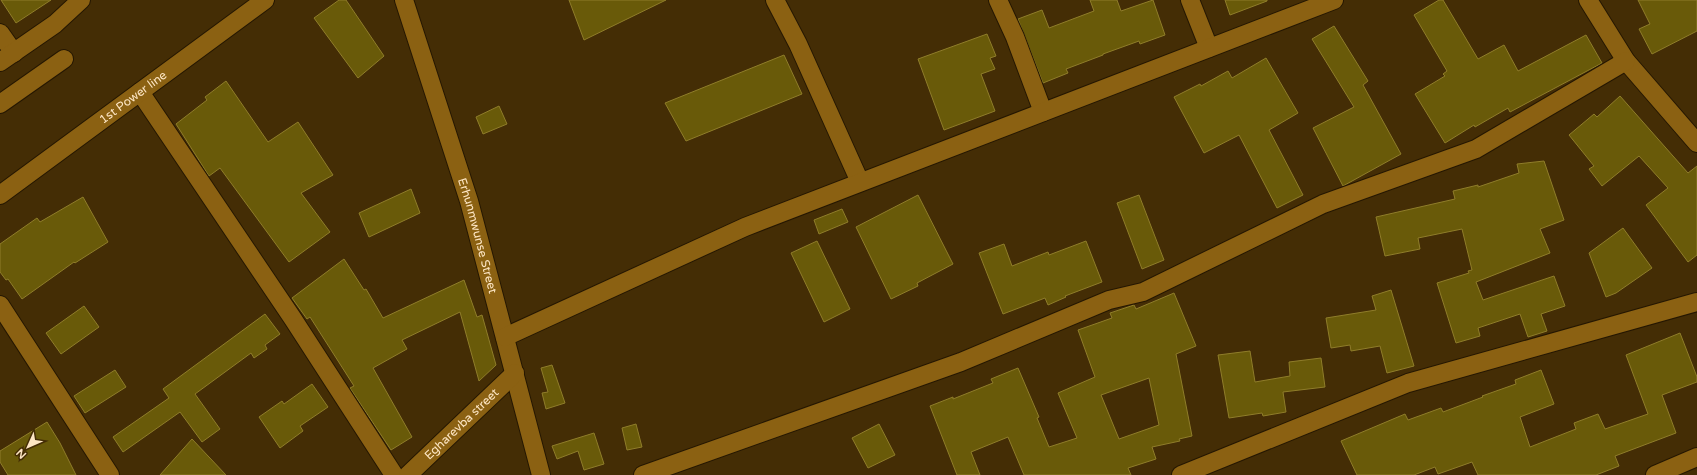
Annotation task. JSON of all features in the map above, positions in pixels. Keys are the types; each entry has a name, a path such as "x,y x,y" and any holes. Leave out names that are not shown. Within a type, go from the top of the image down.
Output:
{"street":[{"path":"0,33 7,57 55,24 81,0"},
{"name":"1st Power line","path":"0,195 265,0"},
{"name":"Erhunmwunse Street","path":"404,0 469,201 541,475"},
{"path":"775,0 798,44 860,182"},
{"path":"998,0 1015,37 1043,112"},
{"path":"1190,0 1209,48"},
{"path":"505,337 745,227 1334,0"},
{"path":"1588,0 1626,61 1697,143"},
{"path":"0,104 64,59"},
{"path":"643,475 962,362 1109,300 1142,292 1323,204 1476,149 1626,61"},
{"path":"140,92 293,319 394,475"},
{"path":"1181,475 1408,384 1697,302"},
{"path":"0,305 110,475"},
{"name":"Egharevba street","path":"408,475 515,373"},
{"path":"1655,475 1697,457"}],"building":[{"path":"1,0 51,0 16,23"},
{"path":"339,0 346,0 384,56 358,78 314,18"},
{"path":"569,0 666,0 584,40"},
{"path":"1090,0 1117,0 1121,11 1153,0 1165,35 1140,44 1139,41 1103,54 1066,69 1068,73 1043,83 1018,19 1042,10 1049,28 1094,11"},
{"path":"1225,0 1267,0 1267,1 1230,15"},
{"path":"1439,0 1443,0 1478,59 1504,45 1518,71 1586,35 1602,63 1510,112 1508,108 1475,127 1474,125 1445,143 1415,94 1445,76 1443,74 1447,71 1414,15"},
{"path":"1638,0 1697,0 1697,31 1652,54 1639,29 1650,24"},
{"path":"1334,26 1368,81 1363,85 1401,154 1343,186 1313,128 1354,107 1312,39"},
{"path":"987,34 996,56 990,58 995,69 981,74 995,111 944,130 918,59"},
{"path":"784,55 802,94 686,141 665,103"},
{"path":"1266,58 1298,113 1269,130 1303,195 1277,208 1239,135 1204,153 1174,97 1200,84 1201,86 1228,71 1232,78"},
{"path":"226,81 268,142 298,122 333,175 301,193 330,232 289,262 220,168 209,176 176,124 207,100 205,97"},
{"path":"1620,96 1688,173 1697,166 1697,255 1688,262 1646,205 1668,188 1639,156 1602,186 1589,169 1594,166 1569,135 1594,114 1597,117"},
{"path":"499,106 507,124 483,134 476,117"},
{"path":"1544,161 1564,220 1540,229 1550,253 1476,282 1483,300 1554,276 1565,306 1541,314 1547,331 1528,337 1520,314 1478,328 1480,336 1456,343 1437,283 1469,273 1468,271 1472,270 1462,229 1418,238 1420,249 1385,256 1376,217 1455,199 1453,191 1478,185 1478,187 1519,173 1517,164"},
{"path":"411,189 420,213 369,237 359,213"},
{"path":"918,195 953,264 917,283 918,286 891,299 856,227"},
{"path":"1139,195 1164,260 1142,269 1117,203"},
{"path":"83,197 108,242 75,263 74,262 22,299 8,279 6,280 0,272 0,244 37,218 40,222"},
{"path":"842,209 848,222 819,234 814,220"},
{"path":"1623,228 1652,268 1616,293 1606,297 1589,253"},
{"path":"817,241 850,309 824,322 791,253"},
{"path":"1086,241 1102,282 1065,296 1066,297 1048,305 1045,298 1003,314 979,253 1004,244 1012,266 1048,252 1049,255"},
{"path":"344,259 364,290 366,289 383,318 464,280 477,317 482,315 496,365 479,381 460,312 402,340 407,349 373,368 412,437 391,450 350,388 354,386 310,317 307,319 292,298"},
{"path":"1391,290 1414,366 1387,373 1380,346 1351,351 1350,345 1331,348 1326,318 1376,310 1372,296"},
{"path":"1174,293 1196,346 1176,354 1192,436 1179,439 1180,441 1152,447 1156,459 1128,468 1131,475 1024,475 1008,437 971,452 980,475 957,475 930,406 953,397 953,399 993,383 991,379 1018,368 1039,417 1037,418 1049,447 1077,438 1058,393 1095,377 1078,330 1112,318 1110,313 1134,305 1136,309","holes":["1149,378 1159,425 1119,439 1101,395"]},
{"path":"84,306 99,327 61,354 46,333"},
{"path":"265,314 280,334 265,345 267,349 254,358 251,353 195,394 220,429 202,442 180,412 123,452 113,437 169,398 163,389"},
{"path":"1680,333 1697,377 1697,382 1662,395 1676,433 1615,456 1619,466 1596,475 1478,475 1472,462 1438,474 1435,467 1414,475 1357,475 1341,441 1405,414 1408,420 1441,408 1443,412 1516,384 1515,380 1541,370 1554,404 1520,417 1530,447 1576,429 1574,423 1598,414 1605,429 1648,414 1626,355"},
{"path":"1250,351 1255,382 1290,376 1289,362 1321,358 1325,387 1283,392 1286,412 1263,416 1262,413 1229,418 1218,355"},
{"path":"552,365 565,403 546,409 542,393 548,392 541,368"},
{"path":"115,370 126,387 85,413 74,396"},
{"path":"312,384 328,407 300,426 303,431 280,448 259,417 282,401 284,404"},
{"path":"47,422 60,443 76,475 8,475 0,462 0,451"},
{"path":"636,424 642,447 627,450 622,428"},
{"path":"879,424 895,455 868,468 852,438"},
{"path":"594,433 604,464 584,470 578,451 557,459 552,446"},
{"path":"192,439 226,475 160,475"}]}
